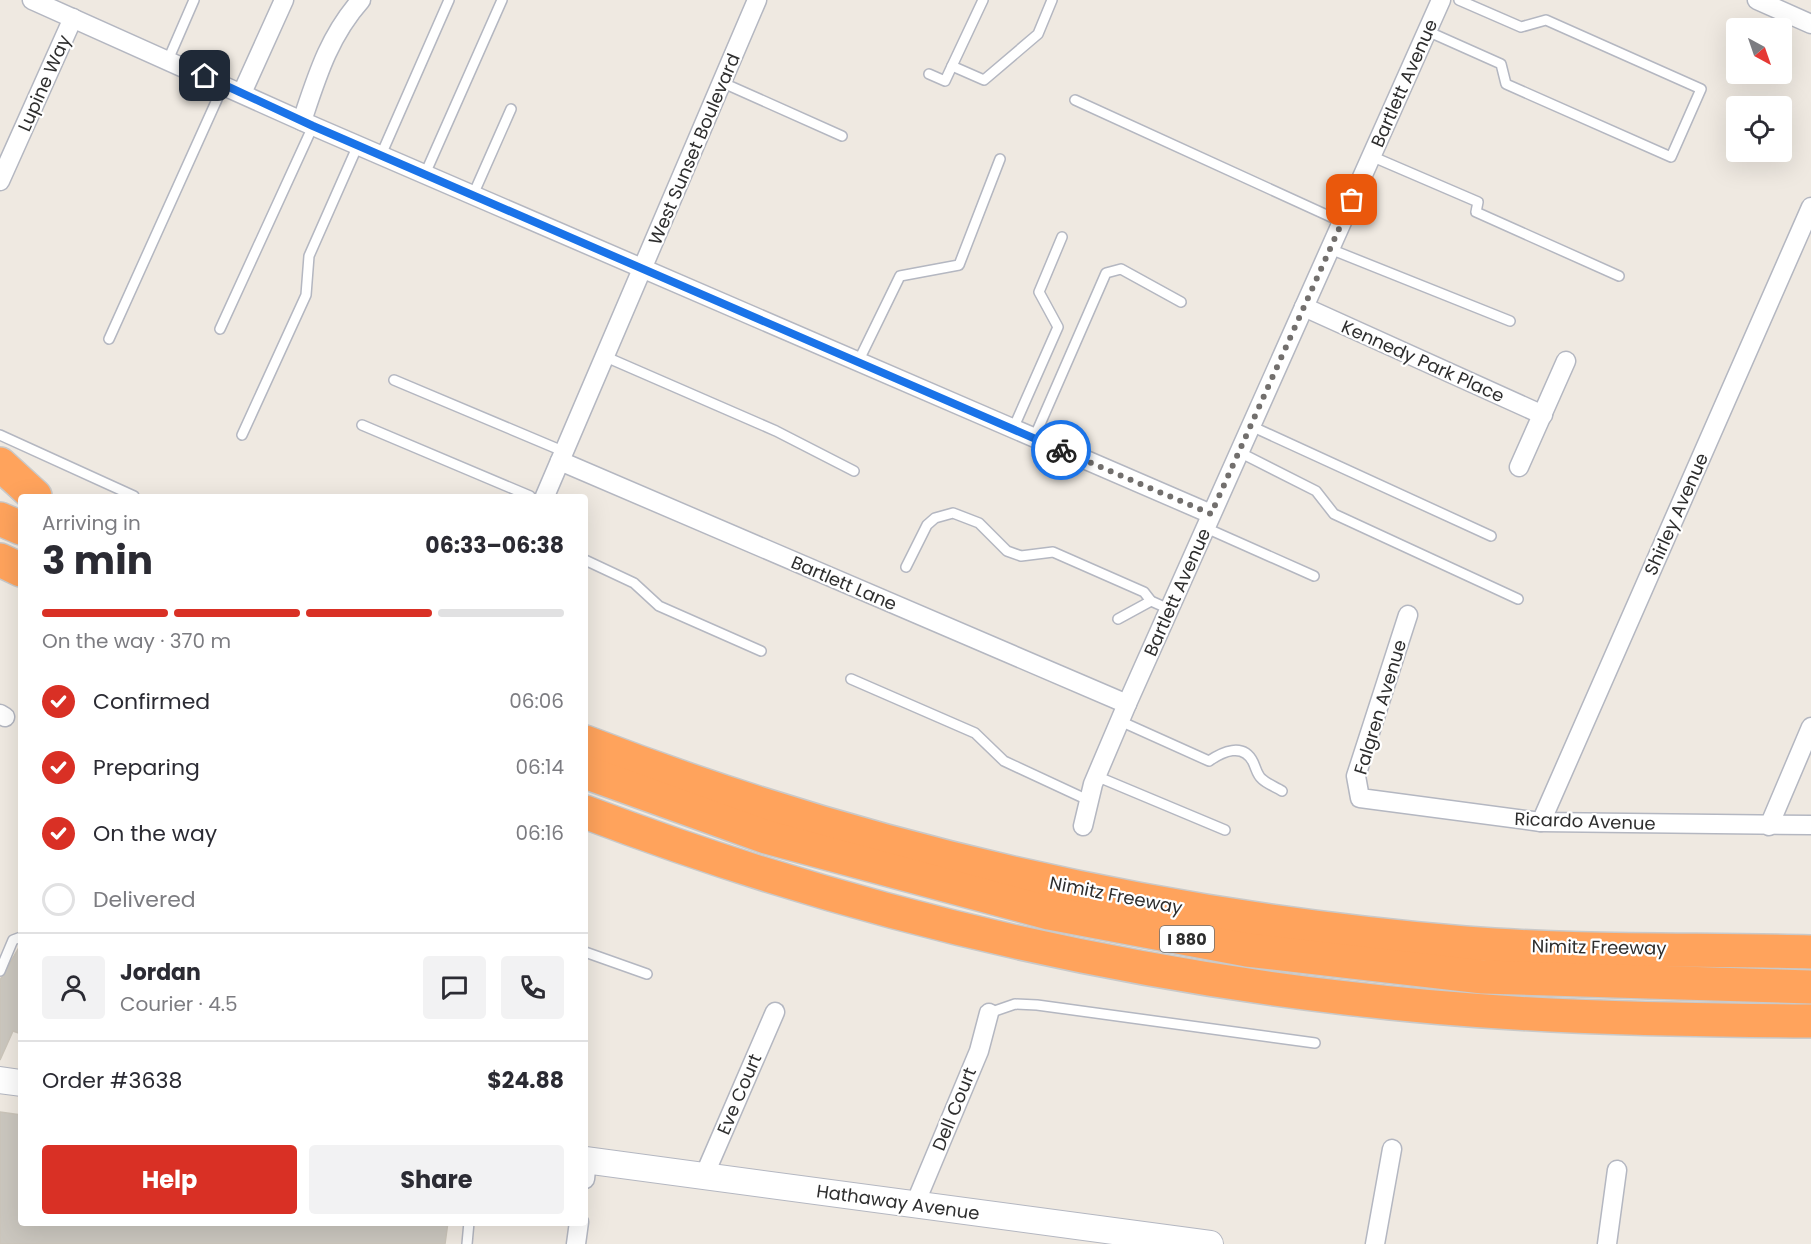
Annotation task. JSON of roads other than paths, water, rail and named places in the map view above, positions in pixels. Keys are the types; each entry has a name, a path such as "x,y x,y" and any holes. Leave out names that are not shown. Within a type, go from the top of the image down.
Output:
{"highway":[{"path":"0,464 32,494"},
{"path":"0,486 19,494"},
{"path":"0,519 18,527"},
{"path":"0,560 18,569"},
{"path":"0,586 18,592"},
{"name":"Nimitz Freeway","path":"588,743 808,819 921,851 1024,878 1202,911 1359,933 1469,943 1811,952"},
{"name":"I 880","path":"588,773 766,837 1049,914 1247,950 1483,977 1811,987"},
{"name":"I 880","path":"588,813 667,843 785,882 1005,940 1145,968 1347,999 1455,1009 1577,1016 1811,1022"}],"street":[{"path":"32,0 424,174 1034,438 1208,521"},
{"path":"242,93 284,0"},
{"path":"308,123 324,52 344,19 361,0"},
{"name":"West Sunset Boulevard","path":"546,494 644,269 757,0"},
{"name":"Bartlett Avenue","path":"1083,826 1096,776 1127,704 1441,0"},
{"path":"1756,0 1811,24"},
{"name":"Lupine Way","path":"0,181 5,154 73,18"},
{"name":"Shirley Avenue","path":"1541,822 1811,207"},
{"name":"Kennedy Park Place","path":"1304,307 1543,415"},
{"path":"1519,467 1566,361"},
{"name":"Bartlett Lane","path":"562,457 1127,704"},
{"name":"Falgren Avenue","path":"1360,798 1356,776 1408,615"},
{"path":"1768,826 1811,727"},
{"name":"Ricardo Avenue","path":"1360,798 1541,822 1811,825"},
{"name":"Eve Court","path":"704,1176 775,1012"},
{"name":"Dell Court","path":"915,1204 979,1051 989,1013"},
{"path":"0,1080 18,1083"},
{"path":"1375,1244 1392,1149"},
{"name":"Hathaway Avenue","path":"588,1166 704,1176 1157,1240 1210,1244"},
{"path":"1607,1244 1617,1170"},
{"path":"576,1244 578,1226"}],"lane":[{"path":"168,60 194,0"},
{"path":"381,155 449,0"},
{"path":"424,174 502,0"},
{"path":"929,74 945,81 983,0"},
{"path":"952,66 984,80 1038,34 1052,0"},
{"path":"1427,31 1501,64 1506,84 1671,157 1701,89 1546,20 1521,27 1459,0"},
{"path":"721,82 842,136"},
{"path":"109,339 224,84"},
{"path":"1075,100 1342,222"},
{"path":"473,195 511,109"},
{"path":"220,329 308,123"},
{"path":"242,435 306,295 309,256 358,145"},
{"path":"1371,156 1478,202 1476,212 1620,276"},
{"path":"858,362 900,276 959,265 1000,159"},
{"path":"1013,429 1058,327 1039,292 1062,237"},
{"path":"1330,249 1510,321"},
{"path":"1034,438 1106,273 1121,269 1181,302"},
{"path":"606,357 776,431 854,471"},
{"path":"394,380 562,457"},
{"path":"362,425 525,494"},
{"path":"1251,426 1491,536"},
{"path":"0,435 130,494"},
{"path":"1239,452 1316,491 1334,514 1518,599"},
{"path":"906,567 927,525 935,518 953,513 979,523 1007,551 1021,556 1053,552 1144,592 1151,601 1169,609"},
{"path":"1208,521 1314,576"},
{"path":"588,561 634,583 659,606 760,651"},
{"path":"1118,619 1151,601"},
{"path":"851,679 975,733 1004,761 1090,801"},
{"path":"1120,721 1209,761 1223,751 1233,749 1252,759 1260,778 1282,791"},
{"path":"1096,776 1225,830"},
{"path":"0,971 13,940 18,938"},
{"path":"588,953 647,974"},
{"path":"989,1013 1016,1004 1037,1005 1315,1043"},
{"path":"467,1244 469,1226"}]}
